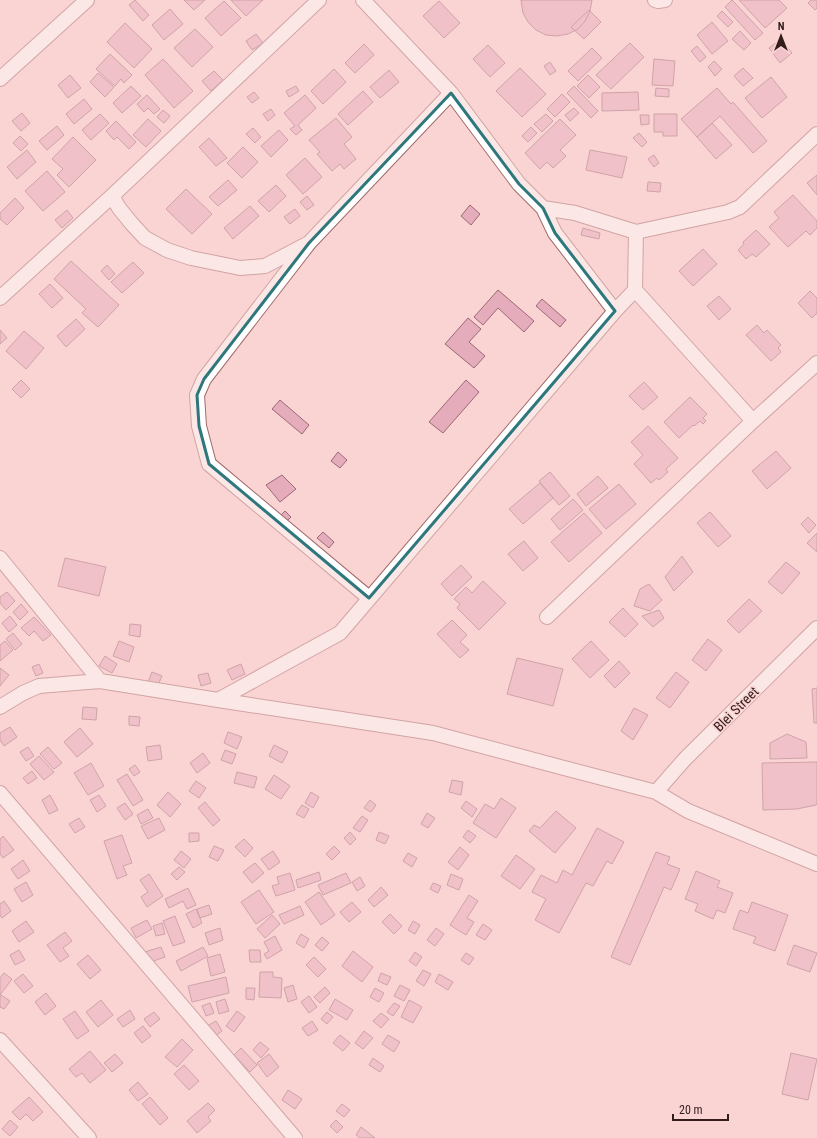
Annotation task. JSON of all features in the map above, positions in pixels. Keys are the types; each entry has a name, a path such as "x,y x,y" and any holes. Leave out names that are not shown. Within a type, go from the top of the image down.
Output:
{"street":[{"path":"0,79 87,0"},
{"path":"0,298 112,196 319,0"},
{"path":"363,0 451,93 519,184 543,208 555,233 615,311"},
{"path":"654,0 658,2 665,0"},
{"path":"369,598 209,464 199,426 197,395 204,379 309,243 451,93"},
{"path":"543,208 575,213 636,232 728,212 740,207 817,134"},
{"path":"112,196 119,208 146,238 167,250 191,258 240,268 265,266 309,243"},
{"path":"218,700 340,633 615,311 635,290 636,232"},
{"path":"635,290 754,421"},
{"path":"546,617 817,363"},
{"path":"0,558 100,681"},
{"name":"Blei Street","path":"656,792 686,759 817,628"},
{"path":"0,707 23,693 39,686 100,681 433,733 656,792 688,811 817,864"},
{"path":"0,793 295,1138"},
{"path":"0,1040 89,1138"}],"highlighted area":[{"path":"451,93 519,184 543,208 555,233 615,311 369,598 209,464 199,426 197,395 204,379 309,243"}],"building":[{"path":"135,0 149,15 143,21 129,5"},
{"path":"184,0 205,0 194,10"},
{"path":"231,0 263,0 246,16"},
{"path":"521,0 592,0 590,11 585,21 578,29 568,34 557,36 546,35 536,30 528,22 523,13"},
{"path":"732,0 763,33 755,40 725,7"},
{"path":"739,0 779,0 787,8 765,28"},
{"path":"811,0 817,0 817,8 815,10 808,3"},
{"path":"224,1 241,18 221,36 205,18"},
{"path":"439,1 460,23 444,38 423,16"},
{"path":"170,9 183,24 164,40 152,25"},
{"path":"589,10 601,22 584,39 571,27"},
{"path":"722,11 733,22 728,27 717,16"},
{"path":"712,22 728,41 712,54 697,35"},
{"path":"125,23 152,49 134,68 107,42"},
{"path":"195,29 213,47 192,67 174,48"},
{"path":"740,31 751,43 744,50 732,39"},
{"path":"256,34 263,43 252,50 246,41"},
{"path":"781,39 792,53 780,63 769,48"},
{"path":"630,43 644,57 611,89 596,75"},
{"path":"364,44 374,55 355,73 345,63"},
{"path":"488,45 505,63 490,77 473,59"},
{"path":"697,46 706,57 700,62 691,51"},
{"path":"592,48 602,58 578,81 568,71"},
{"path":"110,54 132,75 124,83 121,79 115,86 96,69"},
{"path":"163,59 193,91 174,108 145,75"},
{"path":"654,59 675,61 673,86 652,85"},
{"path":"714,61 722,69 715,76 708,67"},
{"path":"550,62 556,71 550,75 544,66"},
{"path":"520,68 546,94 522,117 496,91"},
{"path":"743,68 753,78 743,86 734,76"},
{"path":"334,69 346,82 323,104 311,91"},
{"path":"389,70 399,82 380,98 370,87"},
{"path":"214,71 223,80 211,91 202,81"},
{"path":"98,73 114,87 105,97 90,82"},
{"path":"70,75 81,88 68,98 58,85"},
{"path":"588,75 600,87 589,98 577,86"},
{"path":"771,77 787,97 762,118 745,98"},
{"path":"131,86 141,96 122,113 113,103"},
{"path":"296,86 299,91 289,97 286,91"},
{"path":"574,86 598,111 591,118 567,93"},
{"path":"656,88 669,89 669,97 655,96"},
{"path":"717,88 731,104 733,102 767,141 753,153 720,116 697,137 681,119"},
{"path":"363,91 373,102 348,125 338,114"},
{"path":"254,92 259,98 252,103 247,97"},
{"path":"638,92 639,110 602,111 602,93"},
{"path":"562,94 570,102 555,117 547,109"},
{"path":"147,95 160,109 154,114 148,108 144,112 137,104"},
{"path":"305,95 316,108 298,125 302,130 296,135 290,129 295,126 284,113"},
{"path":"84,99 92,109 74,124 66,114"},
{"path":"574,108 579,113 570,121 565,115"},
{"path":"271,109 275,115 268,121 263,114"},
{"path":"163,110 170,116 164,123 157,117"},
{"path":"22,113 30,123 21,131 12,121"},
{"path":"100,114 109,123 91,140 82,130"},
{"path":"546,114 553,121 542,132 534,124"},
{"path":"654,114 677,114 677,136 663,136 663,132 654,132"},
{"path":"640,115 649,115 649,124 641,125"},
{"path":"336,118 352,137 344,144 356,159 344,169 340,164 332,171 317,154 320,152 309,140"},
{"path":"148,119 161,131 146,147 133,135"},
{"path":"560,119 576,135 560,150 566,156 553,168 547,162 540,169 525,153"},
{"path":"116,121 136,142 129,149 117,137 114,140 106,131"},
{"path":"712,123 732,145 716,159 697,137"},
{"path":"57,126 64,135 47,150 39,141"},
{"path":"531,127 537,133 528,142 522,136"},
{"path":"253,128 261,137 255,143 246,134"},
{"path":"279,130 288,140 271,157 261,146"},
{"path":"639,133 647,142 642,147 633,138"},
{"path":"20,136 28,144 21,151 13,143"},
{"path":"73,137 96,160 69,187 57,175 63,169 52,159"},
{"path":"209,138 227,158 216,166 199,147"},
{"path":"243,147 258,162 242,178 227,163"},
{"path":"27,150 36,162 17,179 7,167"},
{"path":"590,150 627,157 622,178 586,170"},
{"path":"654,155 659,163 654,167 648,159"},
{"path":"305,158 322,177 303,194 286,175"},
{"path":"47,171 65,192 43,211 25,191"},
{"path":"817,175 817,195 807,183"},
{"path":"228,180 237,190 218,206 209,197"},
{"path":"648,182 661,183 660,192 647,191"},
{"path":"276,185 286,196 269,212 258,201"},
{"path":"186,189 212,214 192,234 166,209"},
{"path":"793,195 817,221 817,228 810,235 806,231 788,247 769,227 779,218 774,212"},
{"path":"307,196 314,205 307,210 300,202"},
{"path":"15,198 24,208 7,225 0,219 0,213"},
{"path":"470,205 480,214 471,225 461,216"},
{"path":"250,206 259,216 233,239 224,228"},
{"path":"295,209 300,216 290,224 284,217"},
{"path":"67,210 73,218 62,228 55,220"},
{"path":"583,228 600,233 599,239 581,235"},
{"path":"756,230 770,244 756,257 752,254 746,259 738,250 744,244 743,242"},
{"path":"703,249 717,264 693,286 679,271"},
{"path":"71,261 119,305 98,327 82,313 86,309 54,279"},
{"path":"133,262 144,273 122,293 111,282"},
{"path":"107,265 115,274 109,280 101,271"},
{"path":"50,284 63,298 52,308 39,294"},
{"path":"498,290 534,321 524,332 498,308 483,325 474,317"},
{"path":"810,291 817,298 817,313 812,318 798,303"},
{"path":"719,296 731,309 719,320 707,306"},
{"path":"542,299 566,320 560,327 536,306"},
{"path":"468,318 481,329 469,342 485,356 474,368 445,344"},
{"path":"76,319 85,329 66,347 57,336"},
{"path":"757,325 764,333 767,330 781,345 778,348 781,352 771,361 746,335"},
{"path":"0,330 7,338 0,344"},
{"path":"24,331 44,348 26,369 6,351"},
{"path":"21,380 30,389 21,398 12,389"},
{"path":"466,380 479,392 443,433 429,422"},
{"path":"644,382 658,397 643,410 629,396"},
{"path":"690,397 707,414 703,418 706,421 703,424 700,421 694,426 693,425 679,438 664,422"},
{"path":"280,400 309,425 302,434 272,409"},
{"path":"648,426 678,458 666,469 668,472 659,480 657,478 651,483 634,464 643,455 631,442"},
{"path":"776,451 791,468 767,489 752,471"},
{"path":"338,452 347,460 340,468 331,461"},
{"path":"550,472 570,496 559,505 539,481"},
{"path":"282,475 296,489 280,502 266,485"},
{"path":"598,476 608,488 586,506 577,494"},
{"path":"540,483 553,498 523,524 509,509"},
{"path":"619,484 636,504 606,529 589,509"},
{"path":"573,499 583,510 560,530 551,519"},
{"path":"285,511 291,517 286,522 280,516"},
{"path":"710,512 731,536 718,547 697,523"},
{"path":"584,513 602,533 569,562 551,542"},
{"path":"808,517 816,525 809,533 801,524"},
{"path":"323,532 334,542 329,548 317,538"},
{"path":"817,533 817,552 807,543"},
{"path":"524,541 538,558 523,571 508,554"},
{"path":"682,556 693,572 674,591 665,577"},
{"path":"65,558 106,567 99,596 58,586"},
{"path":"786,562 800,573 782,594 768,582"},
{"path":"461,565 472,577 452,596 441,584"},
{"path":"483,581 506,603 479,630 457,608 460,604 454,599 466,587 472,593"},
{"path":"649,584 662,600 650,611 634,606 640,589"},
{"path":"7,592 15,601 6,610 0,603 0,597"},
{"path":"749,599 762,611 739,633 727,621"},
{"path":"21,604 28,612 20,620 13,612"},
{"path":"623,608 638,624 625,637 609,622"},
{"path":"659,610 664,618 653,627 642,616"},
{"path":"10,616 17,625 9,632 2,623"},
{"path":"34,617 51,635 43,641 34,631 29,636 21,628"},
{"path":"452,620 467,635 460,642 469,650 460,658 437,634"},
{"path":"130,624 141,625 140,637 129,635"},
{"path":"13,633 22,644 15,650 6,639"},
{"path":"708,639 722,650 706,671 692,660"},
{"path":"5,641 13,650 0,661 0,645"},
{"path":"119,641 134,647 129,662 113,656"},
{"path":"591,641 609,660 590,678 572,659"},
{"path":"105,656 117,664 112,673 99,666"},
{"path":"517,658 563,669 553,706 507,694"},
{"path":"619,661 630,673 615,688 604,676"},
{"path":"39,664 43,673 36,676 32,667"},
{"path":"241,664 245,674 232,680 227,670"},
{"path":"0,668 9,675 0,686"},
{"path":"152,672 162,676 158,685 148,682"},
{"path":"676,672 689,682 670,708 656,698"},
{"path":"208,673 211,683 201,686 198,675"},
{"path":"817,688 817,723 814,723 812,689"},
{"path":"83,707 97,708 96,720 82,719"},
{"path":"634,708 648,715 633,740 621,731"},
{"path":"129,716 140,717 139,726 129,725"},
{"path":"10,727 17,737 4,746 0,740 0,733"},
{"path":"80,728 93,744 77,757 64,742"},
{"path":"228,732 242,737 237,749 224,743"},
{"path":"787,734 806,742 807,758 770,759 770,743"},
{"path":"160,745 162,759 148,761 146,747"},
{"path":"274,745 288,752 282,763 269,756"},
{"path":"28,747 34,756 26,761 20,752"},
{"path":"48,747 62,763 54,769 40,754"},
{"path":"225,750 236,754 232,764 221,760"},
{"path":"203,753 210,763 197,773 190,763"},
{"path":"39,756 54,772 44,780 30,764"},
{"path":"817,762 816,805 797,809 763,810 762,763"},
{"path":"91,763 104,786 88,795 74,773"},
{"path":"135,765 140,772 134,776 129,769"},
{"path":"32,771 37,778 28,784 23,778"},
{"path":"237,772 257,777 254,788 234,783"},
{"path":"127,774 143,800 133,806 117,780"},
{"path":"274,775 290,786 281,799 265,789"},
{"path":"452,780 463,782 461,795 449,792"},
{"path":"196,781 206,788 199,798 189,791"},
{"path":"168,792 181,804 170,817 157,805"},
{"path":"311,792 319,797 313,808 305,803"},
{"path":"50,795 58,810 49,814 42,800"},
{"path":"99,795 106,806 97,812 90,800"},
{"path":"501,798 516,808 496,838 473,823 485,804 494,809"},
{"path":"370,800 376,805 371,812 364,808"},
{"path":"466,801 477,809 472,817 461,808"},
{"path":"205,802 220,820 213,826 198,808"},
{"path":"125,803 133,814 125,820 117,808"},
{"path":"302,805 309,809 304,818 296,814"},
{"path":"148,809 153,818 141,824 137,815"},
{"path":"556,811 576,828 555,853 529,831 534,825 540,828"},
{"path":"427,813 435,818 428,828 421,824"},
{"path":"362,816 368,820 360,832 353,828"},
{"path":"79,818 85,827 75,833 69,824"},
{"path":"159,818 165,830 148,839 141,826"},
{"path":"597,828 624,842 612,864 607,861 593,886 586,883 559,933 535,920 546,899 532,892 541,875 557,883 563,870 572,875"},
{"path":"468,830 476,836 470,843 463,837"},
{"path":"350,832 356,839 350,845 344,838"},
{"path":"379,832 389,836 385,844 376,840"},
{"path":"189,833 199,833 199,841 189,842"},
{"path":"122,835 132,863 123,866 127,875 117,879 104,841"},
{"path":"3,836 14,850 3,858 0,854 0,839"},
{"path":"244,839 253,848 245,857 235,847"},
{"path":"214,846 224,850 218,861 209,857"},
{"path":"334,846 340,852 332,860 326,854"},
{"path":"460,847 469,855 458,870 448,862"},
{"path":"181,851 191,859 184,868 174,860"},
{"path":"273,851 280,862 269,870 261,859"},
{"path":"656,852 670,857 667,864 680,869 671,890 664,887 630,965 611,957"},
{"path":"408,853 417,858 412,867 403,861"},
{"path":"516,855 535,869 520,889 501,876"},
{"path":"23,860 30,871 18,879 11,869"},
{"path":"255,863 264,873 252,883 243,872"},
{"path":"179,867 185,872 177,880 171,874"},
{"path":"696,871 720,881 717,887 733,893 725,913 717,910 713,919 695,911 698,904 685,899"},
{"path":"319,872 321,880 298,888 296,880"},
{"path":"290,873 295,890 276,896 272,886 279,884 277,877"},
{"path":"346,873 351,883 323,895 318,885"},
{"path":"149,874 163,896 147,907 141,897 148,892 140,880"},
{"path":"451,874 463,879 459,890 447,885"},
{"path":"360,877 365,886 357,891 352,882"},
{"path":"26,882 33,895 22,902 14,889"},
{"path":"433,883 441,886 438,893 430,889"},
{"path":"381,887 388,895 374,907 368,900"},
{"path":"188,888 196,905 187,909 183,901 169,908 165,899"},
{"path":"259,890 274,912 256,924 241,902"},
{"path":"319,892 335,915 321,925 305,902"},
{"path":"469,895 478,901 467,918 474,922 466,935 450,925"},
{"path":"4,901 11,911 2,918 0,915 0,904"},
{"path":"352,902 361,912 349,922 340,912"},
{"path":"752,902 788,915 775,951 753,943 756,937 733,929 740,910 748,913"},
{"path":"209,905 212,914 200,918 197,909"},
{"path":"300,906 304,915 284,924 279,915"},
{"path":"196,909 202,923 193,928 186,914"},
{"path":"390,914 402,926 394,934 382,922"},
{"path":"272,915 280,924 265,938 257,929"},
{"path":"175,916 185,942 173,946 163,921"},
{"path":"147,920 152,929 136,938 131,928"},
{"path":"26,921 34,932 19,942 12,931"},
{"path":"413,921 420,925 415,934 408,930"},
{"path":"162,923 165,934 156,936 153,926"},
{"path":"483,924 492,930 485,940 476,935"},
{"path":"220,928 223,940 209,945 205,933"},
{"path":"436,928 444,934 435,946 427,940"},
{"path":"65,932 72,941 63,948 69,956 60,962 47,945"},
{"path":"301,934 309,939 304,948 296,943"},
{"path":"275,936 282,950 267,959 264,954 269,951 264,942"},
{"path":"322,937 329,943 322,951 315,945"},
{"path":"794,945 817,953 810,972 787,964"},
{"path":"161,947 165,957 148,963 145,952"},
{"path":"203,947 208,956 181,971 176,961"},
{"path":"19,950 25,960 15,965 10,955"},
{"path":"249,950 260,950 261,962 250,962"},
{"path":"353,951 373,967 362,982 342,966"},
{"path":"415,952 422,957 416,966 409,961"},
{"path":"466,953 474,958 469,965 461,960"},
{"path":"220,954 225,972 211,976 207,958"},
{"path":"88,955 101,970 90,979 77,964"},
{"path":"314,957 326,969 318,977 306,965"},
{"path":"423,970 431,974 424,986 416,981"},
{"path":"260,972 273,972 273,977 282,978 281,998 259,997"},
{"path":"4,973 12,979 0,995 0,978"},
{"path":"381,973 391,977 387,985 378,981"},
{"path":"23,974 33,986 24,993 14,981"},
{"path":"439,974 453,982 448,990 435,982"},
{"path":"226,977 229,993 192,1002 188,986"},
{"path":"293,985 297,999 288,1002 284,988"},
{"path":"400,985 410,990 404,1001 394,996"},
{"path":"325,987 330,993 320,1003 314,997"},
{"path":"246,988 255,988 254,1000 246,999"},
{"path":"375,988 384,993 379,1002 370,997"},
{"path":"46,993 56,1006 45,1015 35,1002"},
{"path":"1,995 10,1001 4,1009 0,1007"},
{"path":"309,996 317,1007 309,1013 301,1002"},
{"path":"225,999 229,1011 219,1014 216,1002"},
{"path":"335,999 353,1010 347,1020 329,1010"},
{"path":"101,1000 113,1015 98,1027 86,1012"},
{"path":"409,1000 422,1007 413,1023 401,1017"},
{"path":"210,1003 214,1013 206,1016 202,1006"},
{"path":"394,1003 400,1006 393,1016 387,1012"},
{"path":"130,1010 135,1019 123,1027 117,1019"},
{"path":"75,1011 89,1031 77,1039 63,1019"},
{"path":"237,1011 245,1017 234,1032 226,1026"},
{"path":"154,1012 160,1019 150,1027 144,1019"},
{"path":"327,1012 333,1017 327,1024 321,1019"},
{"path":"381,1013 389,1019 381,1028 373,1021"},
{"path":"216,1021 222,1031 214,1037 207,1026"},
{"path":"312,1021 318,1030 308,1036 302,1028"},
{"path":"143,1026 151,1036 142,1043 134,1033"},
{"path":"364,1031 373,1038 363,1049 355,1043"},
{"path":"340,1035 350,1043 343,1051 333,1043"},
{"path":"388,1035 400,1042 394,1052 382,1044"},
{"path":"182,1039 193,1050 177,1067 165,1057"},
{"path":"260,1042 269,1049 261,1058 253,1050"},
{"path":"241,1048 257,1065 250,1072 234,1055"},
{"path":"90,1051 106,1070 90,1083 82,1073 76,1077 69,1069"},
{"path":"791,1053 817,1059 808,1100 782,1094"},
{"path":"115,1054 123,1063 112,1072 104,1063"},
{"path":"269,1054 279,1067 267,1077 257,1063"},
{"path":"373,1058 384,1066 380,1072 369,1065"},
{"path":"184,1065 199,1081 189,1090 174,1074"},
{"path":"138,1082 148,1094 138,1101 129,1090"},
{"path":"288,1090 302,1099 295,1109 282,1100"},
{"path":"29,1097 43,1112 33,1121 26,1114 20,1120 12,1112"},
{"path":"150,1097 168,1118 160,1125 142,1104"},
{"path":"208,1103 215,1110 208,1117 211,1121 197,1133 187,1121"},
{"path":"342,1104 350,1110 344,1117 336,1111"},
{"path":"10,1120 18,1127 10,1136 2,1129"},
{"path":"336,1120 343,1127 337,1133 330,1126"},
{"path":"361,1127 375,1138 360,1138 356,1135"}]}
